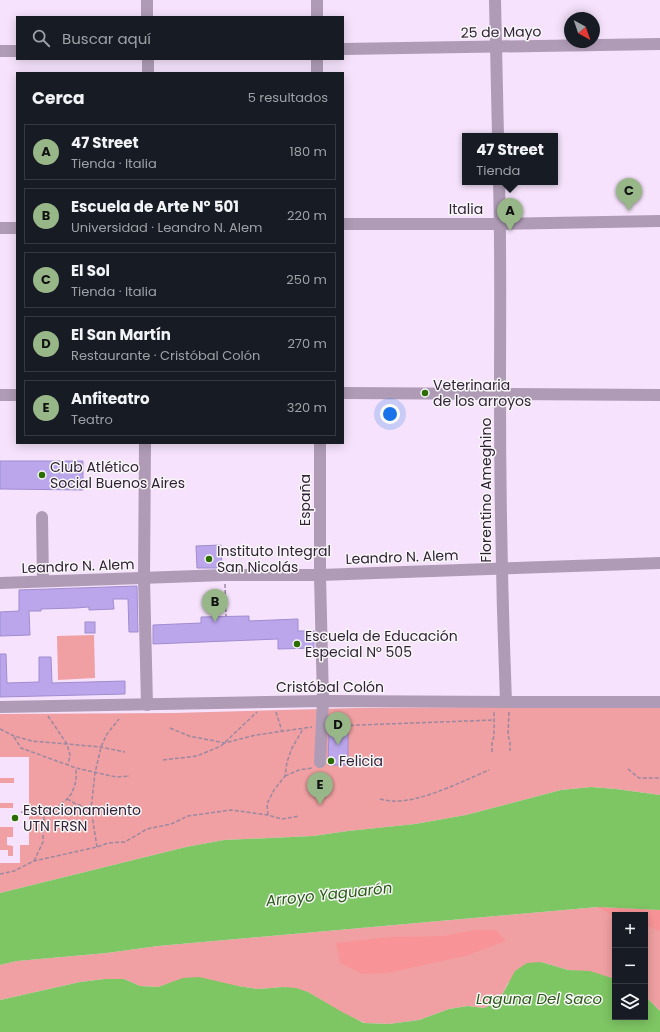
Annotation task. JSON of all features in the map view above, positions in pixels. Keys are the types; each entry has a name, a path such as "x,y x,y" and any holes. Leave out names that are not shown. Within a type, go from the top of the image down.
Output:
{"street":[{"path":"147,0 147,16"},
{"path":"317,0 317,16"},
{"path":"495,0 498,133"},
{"name":"25 de Mayo","path":"344,49 660,44"},
{"path":"0,51 16,51"},
{"path":"148,60 148,72"},
{"path":"317,60 317,72"},
{"name":"Florentino Ameghino","path":"499,185 503,702"},
{"name":"Italia","path":"344,224 500,224 660,221"},
{"path":"0,228 16,228"},
{"path":"344,393 660,395"},
{"path":"0,395 16,395"},
{"path":"145,444 144,579 148,705"},
{"name":"España","path":"318,765 323,701 320,575 320,444"},
{"path":"42,517 43,581"},
{"name":"Leandro N. Alem","path":"0,583 225,575 320,575 660,563"},
{"name":"Cristóbal Colón","path":"0,707 323,701 660,702"}],"path":[{"path":"225,575 226,616"},
{"path":"163,760 197,756 221,746 268,702 275,710 282,731"},
{"path":"492,752 494,720 503,702"},
{"path":"503,702 510,742 510,751"},
{"path":"42,707 67,744 70,755 68,765"},
{"path":"97,847 91,808 95,773 101,747 107,734 119,719"},
{"path":"170,728 189,736 224,743 256,735 321,726 494,720"},
{"path":"285,776 287,762 292,748 303,728"},
{"path":"0,729 14,736 32,741 101,747 125,752"},
{"path":"14,736 21,748 76,768 95,773 130,776"},
{"path":"268,815 267,804 274,790 285,776 299,770 318,765"},
{"path":"21,812 45,814 68,799 72,793 76,781 76,768"},
{"path":"380,799 392,801 407,800 432,794 489,770"},
{"path":"628,770 639,778 660,778"},
{"path":"68,799 76,804 91,808"},
{"path":"0,874 14,871 34,861 97,847 108,843 124,842 147,829 171,824 188,816 231,810 282,818 299,816"},
{"path":"34,861 43,842 43,822 45,814"}],"shaded area":[{"path":"94,635 95,678 58,680 57,636"},
{"path":"660,706 660,795 591,787 561,790 466,815 415,824 313,836 224,840 186,847 0,893 0,863 20,863 20,845 29,845 29,757 0,757 0,714 173,713 356,708"},
{"path":"0,778 14,778 14,783 0,783"},
{"path":"0,803 13,803 13,808 0,808"},
{"path":"0,827 13,827 13,837 7,837 7,845 13,846 13,856 8,856 8,850 0,850"},
{"path":"598,907 660,910 660,1011 648,999 648,912 612,912 612,978 568,970 541,962 508,983 502,995 491,1005 484,1008 468,1006 449,1009 419,1020 389,1024 365,1023 342,1013 308,992 283,987 258,989 238,986 170,983 158,987 140,986 124,979 105,979 80,982 0,1000 0,965 17,961 107,953 158,946"},
{"path":"598,907 660,910 660,931 648,926 648,912 612,912 612,915"},
{"path":"475,930 496,930 506,941 465,956 387,973 362,974 340,963 336,943 390,937 443,936"}],"water":[{"name":"Arroyo Yaguarón","path":"591,787 660,795 660,910 598,907 158,946 107,953 17,961 0,965 0,893 186,847 224,840 313,836 415,824 466,815 561,790"},
{"name":"Laguna Del Saco","path":"541,962 568,970 590,971 612,978 612,1020 648,1020 648,999 660,1011 660,1032 0,1032 0,1000 80,982 105,979 124,979 140,986 158,987 183,978 199,977 258,989 283,987 296,988 308,992 364,1023 389,1024 419,1020 449,1009 468,1006 484,1008 491,1005 502,995 515,971 527,963"}],"building":[{"name":"Club Atlético Social Buenos Aires","path":"0,461 83,461 83,490 0,489"},
{"name":"Instituto Integral San Nicolás","path":"221,545 222,568 197,568 196,546"},
{"path":"137,586 138,632 129,632 128,599 113,599 114,609 89,610 89,607 29,611 30,635 0,636 0,612 19,611 19,590"},
{"path":"249,616 249,621 298,619 298,631 314,631 314,648 278,649 278,639 153,644 153,625 201,623 201,617"},
{"path":"85,622 95,622 95,633 85,633"},
{"path":"0,654 6,654 7,683 39,682 39,657 51,657 52,683 125,681 125,694 0,697"},
{"path":"329,732 348,732 348,765 328,765"}],"place":[{"name":"El Sol","path":"629,211"},
{"name":"47 Street","path":"510,231"},
{"name":"Veterinaria de los arroyos","path":"425,393"},
{"name":"Club Atlético Social Buenos Aires","path":"42,475"},
{"name":"Instituto Integral San Nicolás","path":"209,559"},
{"name":"Escuela de Arte N° 501","path":"215,622"},
{"name":"Escuela de Educación Especial N° 505","path":"297,644"},
{"name":"El San Martín","path":"338,745"},
{"name":"Felicia","path":"331,761"},
{"name":"Anfiteatro","path":"320,805"},
{"name":"Estacionamiento UTN FRSN","path":"15,818"}]}
